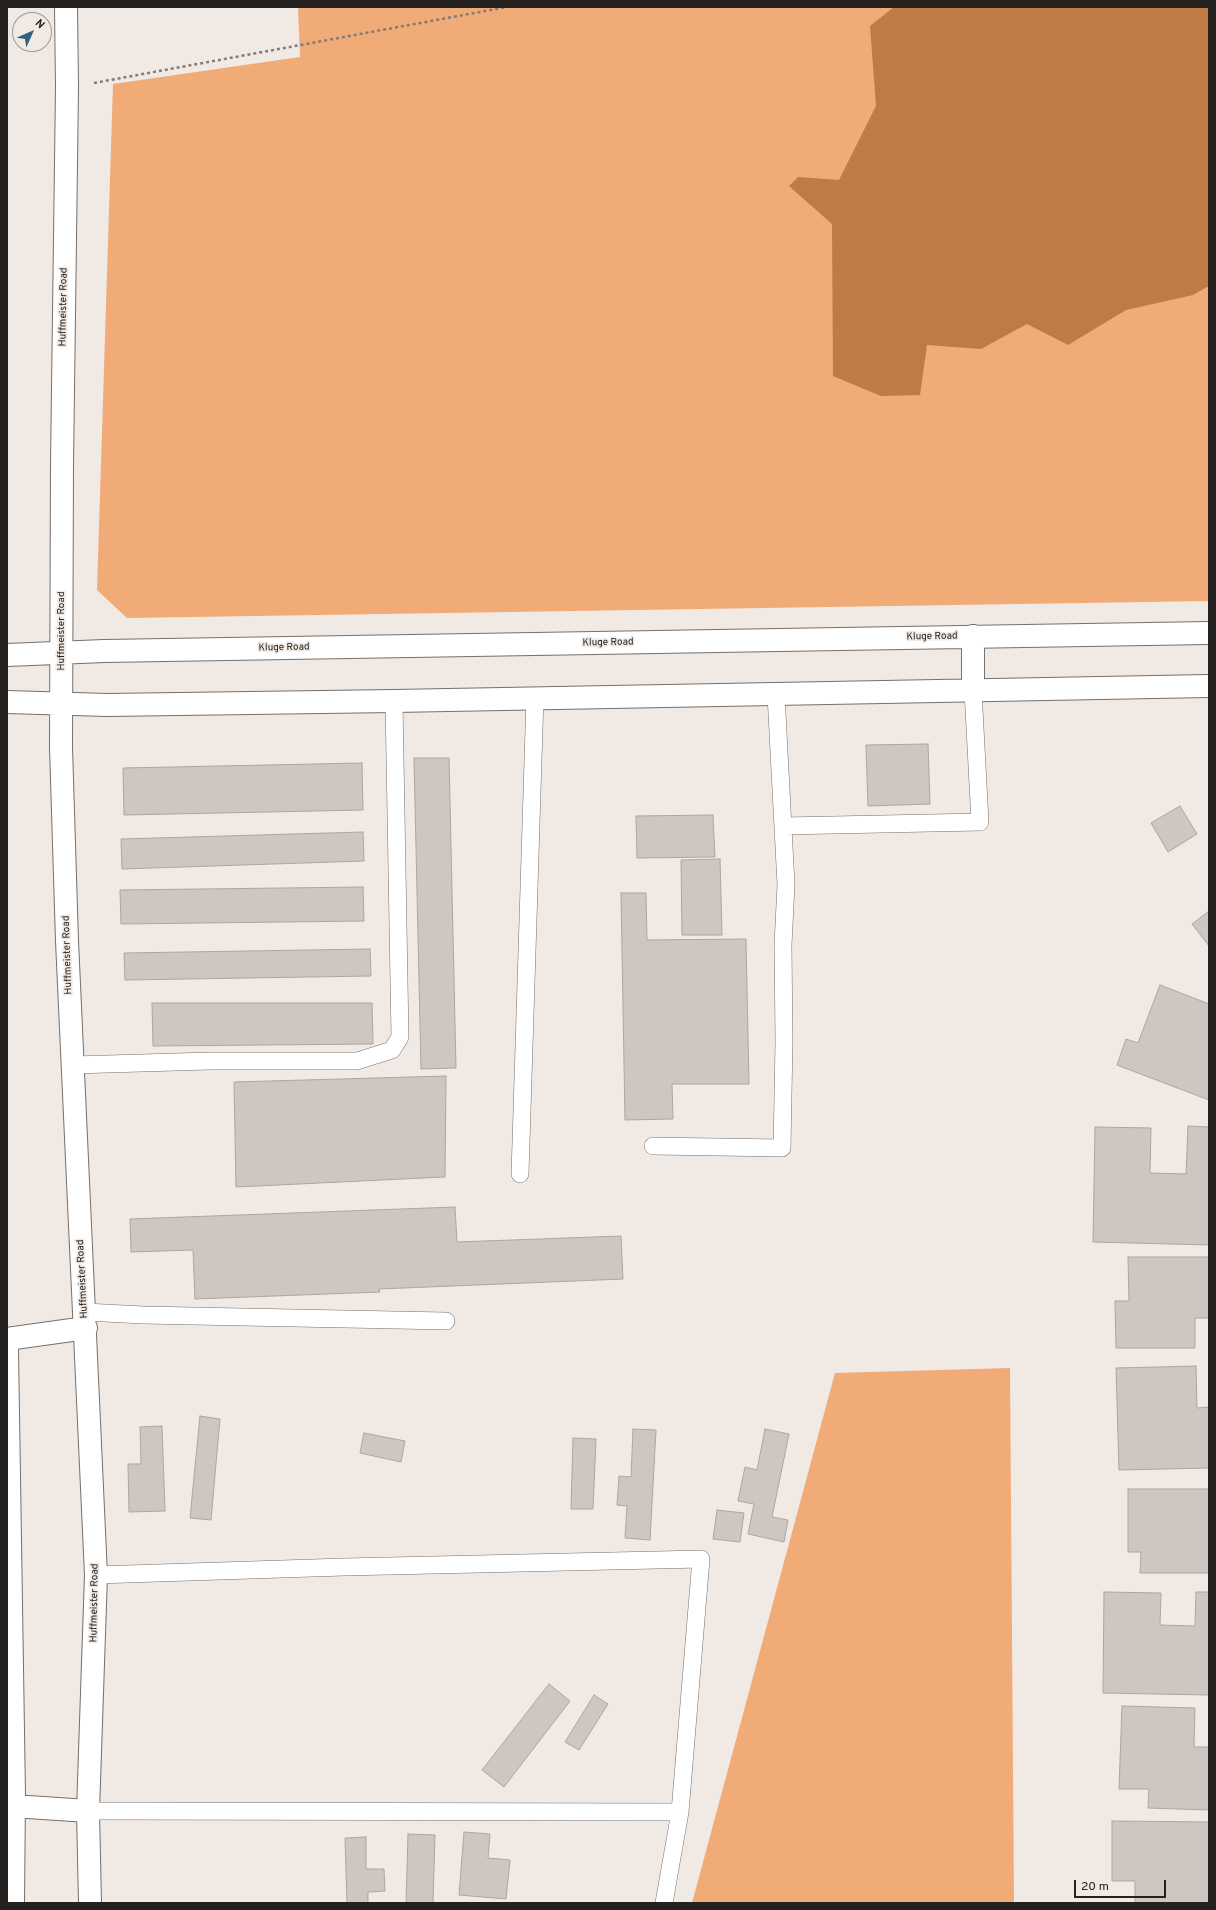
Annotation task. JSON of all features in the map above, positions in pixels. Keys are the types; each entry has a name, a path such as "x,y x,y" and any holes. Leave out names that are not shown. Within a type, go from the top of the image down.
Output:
{"main road":[{"name":"Huffmeister Road","path":"66,7 68,87 62,465 61,704 63,809 73,1065 96,1575 88,1811 90,1903"},
{"name":"Kluge Road","path":"7,655 973,636 1209,633"},
{"path":"973,636 973,690"},
{"path":"7,702 107,705 1209,686"},
{"path":"7,1340 85,1320"},
{"path":"7,1350 11,1799 14,1903"},
{"path":"11,1799 88,1811"}],"lane":[{"path":"784,826 980,822 973,690"},
{"path":"653,1146 782,1148 784,1042 783,945 786,885 776,694"},
{"path":"520,1174 535,697"},
{"path":"73,1065 210,1061 357,1061 392,1050 400,1037 394,701"},
{"path":"85,1320 151,1315 446,1321"},
{"path":"96,1575 337,1567 701,1559 680,1812 664,1903"},
{"path":"88,1811 680,1812"}],"path":[{"path":"68,87 507,7"}],"shaded area":[{"path":"298,7 1209,7 1209,601 127,618 97,590 113,84 300,57"},
{"path":"894,7 1209,7 1209,286 1193,295 1126,310 1068,345 1027,324 981,349 927,345 920,395 881,396 833,376 832,224 789,186 798,177 839,180 876,106 870,26"},
{"path":"1010,1368 1014,1903 692,1903 835,1373"}],"building":[{"path":"928,744 930,804 868,806 866,745"},
{"path":"414,758 449,758 456,1068 421,1069"},
{"path":"362,763 363,810 124,815 123,768"},
{"path":"1180,806 1197,834 1168,852 1151,823"},
{"path":"713,815 715,857 637,858 636,816"},
{"path":"363,832 364,861 122,869 121,839"},
{"path":"720,859 722,935 682,935 681,860"},
{"path":"363,887 364,921 121,924 120,890"},
{"path":"621,893 646,893 647,940 746,939 749,1084 672,1084 673,1119 625,1120"},
{"path":"1209,911 1209,946 1192,924"},
{"path":"370,949 371,976 125,980 124,953"},
{"path":"1160,985 1209,1004 1209,1100 1117,1065 1126,1039 1138,1043"},
{"path":"152,1003 372,1003 373,1044 153,1046"},
{"path":"446,1076 445,1177 236,1187 234,1082"},
{"path":"1188,1126 1209,1127 1209,1245 1093,1242 1095,1127 1151,1128 1150,1173 1186,1174"},
{"path":"455,1207 457,1242 621,1236 623,1279 379,1289 380,1292 195,1299 193,1250 131,1252 130,1219"},
{"path":"1128,1257 1209,1257 1209,1318 1195,1318 1195,1348 1116,1348 1115,1301 1129,1301"},
{"path":"1196,1366 1197,1408 1209,1407 1209,1468 1119,1470 1116,1368"},
{"path":"200,1416 220,1419 211,1520 190,1518"},
{"path":"162,1426 165,1511 129,1512 128,1464 141,1464 140,1427"},
{"path":"633,1429 656,1430 650,1540 625,1538 627,1506 617,1505 619,1476 631,1477"},
{"path":"765,1429 789,1434 772,1517 788,1520 784,1542 748,1534 754,1504 738,1501 745,1467 757,1470"},
{"path":"364,1433 405,1441 401,1462 360,1453"},
{"path":"573,1438 596,1439 593,1509 571,1509"},
{"path":"1128,1489 1209,1489 1209,1573 1140,1573 1141,1552 1128,1552"},
{"path":"717,1510 744,1513 740,1542 713,1539"},
{"path":"1104,1592 1161,1593 1160,1625 1195,1626 1196,1592 1209,1592 1209,1695 1103,1693"},
{"path":"549,1684 570,1701 504,1787 482,1770"},
{"path":"594,1695 608,1704 579,1750 565,1742"},
{"path":"1122,1706 1195,1708 1194,1747 1209,1747 1209,1810 1148,1808 1149,1789 1119,1789"},
{"path":"1112,1821 1209,1822 1209,1903 1135,1903 1135,1881 1112,1881"},
{"path":"464,1832 490,1834 488,1858 510,1860 506,1899 459,1895"},
{"path":"408,1834 435,1835 433,1903 406,1903"},
{"path":"366,1837 366,1869 384,1869 385,1891 368,1892 368,1903 347,1903 345,1838"}]}
